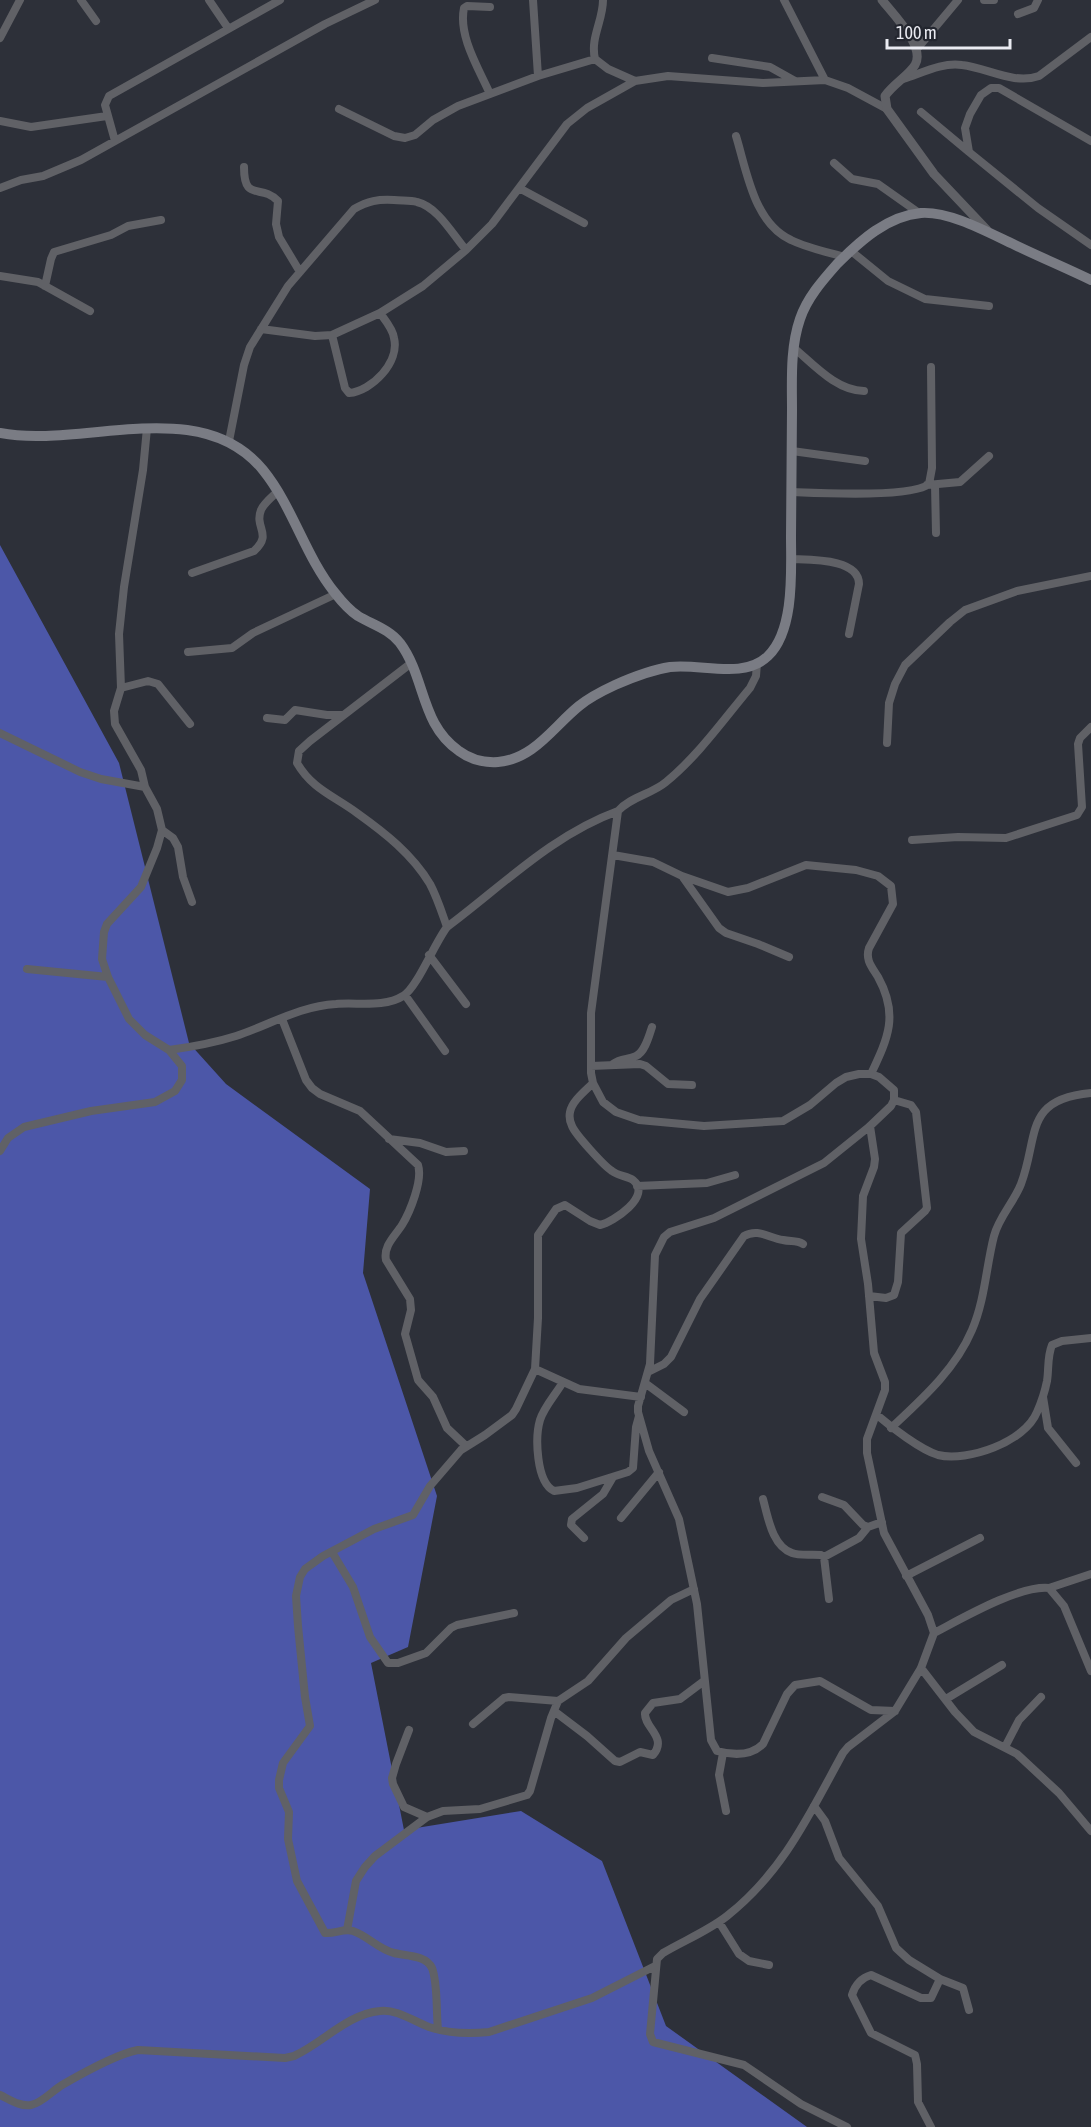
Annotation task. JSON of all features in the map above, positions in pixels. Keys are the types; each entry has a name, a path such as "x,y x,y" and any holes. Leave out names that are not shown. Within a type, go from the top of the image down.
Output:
{"main road":[{"path":"0,433 48,435 147,428 200,433 229,441 252,459 278,492 319,569 336,594 354,614 388,631 399,641 433,723 443,737 469,758 482,762 513,760 545,739 583,703 638,675 671,667 729,669 746,667 768,656 777,645 790,596 794,348 798,323 807,302 819,285 848,254 879,228 919,213 946,216 988,232 1091,280"}],"street":[{"path":"0,38 20,0"},
{"path":"81,0 96,21"},
{"path":"209,0 228,28"},
{"path":"115,141 105,105 109,96 228,28 265,3 280,0"},
{"path":"0,188 60,170 325,24 375,0"},
{"path":"533,0 538,76"},
{"path":"603,0 603,10 592,48 595,59 608,69 634,81"},
{"path":"784,0 825,80"},
{"path":"882,0 916,43 917,49 916,64 885,96 888,109 934,174 988,232"},
{"path":"917,49 958,0"},
{"path":"984,0 994,0"},
{"path":"1017,14 1034,8 1038,0"},
{"path":"490,7 467,6 464,8 463,19 470,48 490,94"},
{"path":"899,80 950,64 1020,79 1031,79 1039,76 1091,37"},
{"path":"712,58 770,67 795,81"},
{"path":"339,109 394,136 405,138 416,135 443,113 538,76 595,59"},
{"path":"261,329 315,336 332,335 380,313 423,286 466,250 492,224 567,124 587,108 634,81 668,76 763,83 825,80 848,88 888,109"},
{"path":"969,152 965,128 981,95 991,88 999,88 1091,141"},
{"path":"921,112 1038,208 1091,245"},
{"path":"0,121 31,127 107,116"},
{"path":"736,136 753,194 767,222 779,234 791,241 848,254 888,281 916,295 946,302 989,306"},
{"path":"834,163 852,179 878,184 919,213"},
{"path":"244,167 245,183 248,188 273,196 278,201 276,224 279,237 300,272"},
{"path":"519,188 584,223"},
{"path":"229,441 244,365 250,347 288,286 354,209 368,201 382,199 418,202 429,207 466,250"},
{"path":"45,286 54,252 111,236 138,223 161,220"},
{"path":"0,276 32,281 45,286 90,311"},
{"path":"332,335 345,388 349,393 356,392 380,379 394,352 394,338 380,313"},
{"path":"794,348 844,387 864,391"},
{"path":"931,367 931,485 936,533"},
{"path":"0,1151 8,1138 24,1127 91,1111 155,1102 175,1091 182,1080 182,1066 169,1050 145,1035 129,1019 108,978 102,959 106,924 141,887 162,830 157,809 145,787 134,756 115,724 114,711 121,688 119,634 124,587 143,470 147,428"},
{"path":"792,451 865,460"},
{"path":"792,492 854,494 916,490 931,485 960,483 990,456"},
{"path":"192,573 254,551 264,538 260,512 278,492"},
{"path":"791,559 840,563 854,571 859,578 859,584 849,634"},
{"path":"887,743 889,703 895,684 905,665 916,652 950,622 965,610 1017,591 1091,576"},
{"path":"188,652 232,648 254,633 336,594"},
{"path":"169,1050 235,1036 320,1005 378,1003 405,995 414,986 429,955 447,927 545,850 662,785 691,758 750,688 756,676 758,663"},
{"path":"410,664 299,751 297,763 307,779 315,786 356,812 410,856 431,886 447,927"},
{"path":"121,688 148,681 158,684 190,724"},
{"path":"267,718 285,720 292,712 299,710 343,715"},
{"path":"912,840 958,837 1006,838 1077,815 1082,807 1078,744 1080,738 1091,727"},
{"path":"0,734 80,772 145,787"},
{"path":"618,811 591,1013 593,1083 603,1102 616,1112 639,1120 704,1125 783,1120 810,1105 846,1077 870,1074 879,1077 894,1090 894,1100 891,1106 832,1157 812,1170 714,1218 677,1229 664,1237 655,1255 648,1372 638,1406 639,1416 650,1450 679,1519 697,1604 711,1740 717,1752 744,1754 758,1749 763,1744 787,1694 795,1685 820,1681 871,1710 895,1711"},
{"path":"162,830 173,838 178,847 183,877 192,902"},
{"path":"613,855 653,862 682,876 728,892 748,888 806,866 856,870 878,876 886,881 892,891 893,904 868,948 867,955 885,994 891,1019 885,1045 870,1074"},
{"path":"682,876 718,928 789,957"},
{"path":"429,955 466,1004"},
{"path":"27,969 108,978"},
{"path":"405,995 445,1052"},
{"path":"282,1019 306,1080 312,1088 320,1094 360,1111 418,1165 420,1176 405,1219 386,1248 386,1260 410,1299 411,1310 405,1334 418,1380 433,1397 447,1428 465,1445"},
{"path":"613,1065 621,1059 641,1053 652,1027"},
{"path":"591,1066 640,1064 646,1066 668,1084 692,1085"},
{"path":"438,2029 434,1979 428,1963 381,1948 355,1932 347,1930 331,1934 325,1933 300,1890 288,1839 289,1812 279,1788 283,1763 310,1726 298,1626 297,1585 305,1569 332,1552 374,1528 414,1515 429,1486 465,1445 485,1435 512,1415 535,1369 538,1318 538,1235 560,1206 565,1205 596,1224 605,1224 629,1208 637,1196 637,1186 633,1180 611,1171 572,1128 569,1118 570,1110 593,1083"},
{"path":"891,1428 931,1390 953,1363 971,1334 982,1302 994,1236 1022,1181 1032,1135 1042,1113 1068,1096 1091,1093"},
{"path":"869,1296 886,1298 894,1294 898,1282 901,1233 927,1208 916,1112 911,1105 894,1100"},
{"path":"847,2127 801,2104 750,2068 653,2042 650,2038 657,1959 663,1953 719,1922 753,1894 778,1866 848,1747 895,1711 921,1668 934,1633 928,1615 888,1543 867,1446 884,1399 885,1382 874,1353 861,1227 863,1196 875,1159 870,1126"},
{"path":"389,1139 420,1143 446,1152 464,1151"},
{"path":"637,1186 707,1183 735,1175"},
{"path":"648,1372 664,1364 671,1357 696,1306 724,1261 744,1236 754,1232 803,1244"},
{"path":"877,1415 891,1428 932,1452 959,1457 969,1456 1004,1444 1034,1419 1047,1382 1049,1351 1052,1345 1062,1341 1091,1338"},
{"path":"535,1369 579,1389 641,1397"},
{"path":"563,1382 540,1422 538,1463 547,1487 554,1491 577,1488 628,1472 633,1468 639,1416"},
{"path":"645,1383 684,1412"},
{"path":"1043,1394 1050,1432 1076,1463"},
{"path":"1034,1419 1047,1423"},
{"path":"621,1518 659,1472"},
{"path":"584,1538 573,1528 572,1519 603,1494 613,1477"},
{"path":"822,1497 844,1505 862,1525 868,1527"},
{"path":"763,1499 774,1535 784,1548 794,1554 824,1557 859,1538 868,1527 882,1522"},
{"path":"906,1576 981,1538"},
{"path":"332,1552 353,1587 370,1637 388,1663 398,1663 426,1653 457,1625 514,1613"},
{"path":"824,1557 829,1599"},
{"path":"934,1633 997,1602 1091,1574"},
{"path":"1049,1588 1064,1606 1091,1671"},
{"path":"347,1930 354,1888 365,1867 375,1856 428,1817 448,1809 486,1808 528,1795 558,1701 588,1681 626,1638 670,1600 694,1589"},
{"path":"946,1700 1002,1665"},
{"path":"921,1668 974,1732 1017,1754 1059,1793 1091,1831"},
{"path":"554,1711 615,1761 620,1762 640,1752 653,1755 656,1751 657,1736 644,1718 653,1703 680,1699 704,1681"},
{"path":"1005,1747 1019,1720 1041,1697"},
{"path":"473,1724 504,1698 558,1701"},
{"path":"409,1731 396,1764 392,1778 393,1784 404,1807 428,1817"},
{"path":"723,1753 719,1774 726,1811"},
{"path":"814,1806 825,1821 839,1858 878,1906 896,1948 909,1960 940,1979 963,1988 969,2010"},
{"path":"719,1922 739,1954 749,1961 769,1965"},
{"path":"0,2095 23,2105 38,2103 70,2080 138,2050 285,2058 294,2056 354,2018 380,2010 389,2011 438,2029 478,2033 489,2031 592,1998 655,1966"},
{"path":"931,2127 918,2102 915,2055 871,2033 852,1995 861,1979 871,1975 921,1998 931,1998 940,1979"}],"shaded area":[{"path":"0,545 119,763 189,1043 226,1084 370,1189 363,1273 437,1496 408,1647 371,1663 404,1830 521,1811 602,1861 666,2026 807,2127 0,2127"}]}
